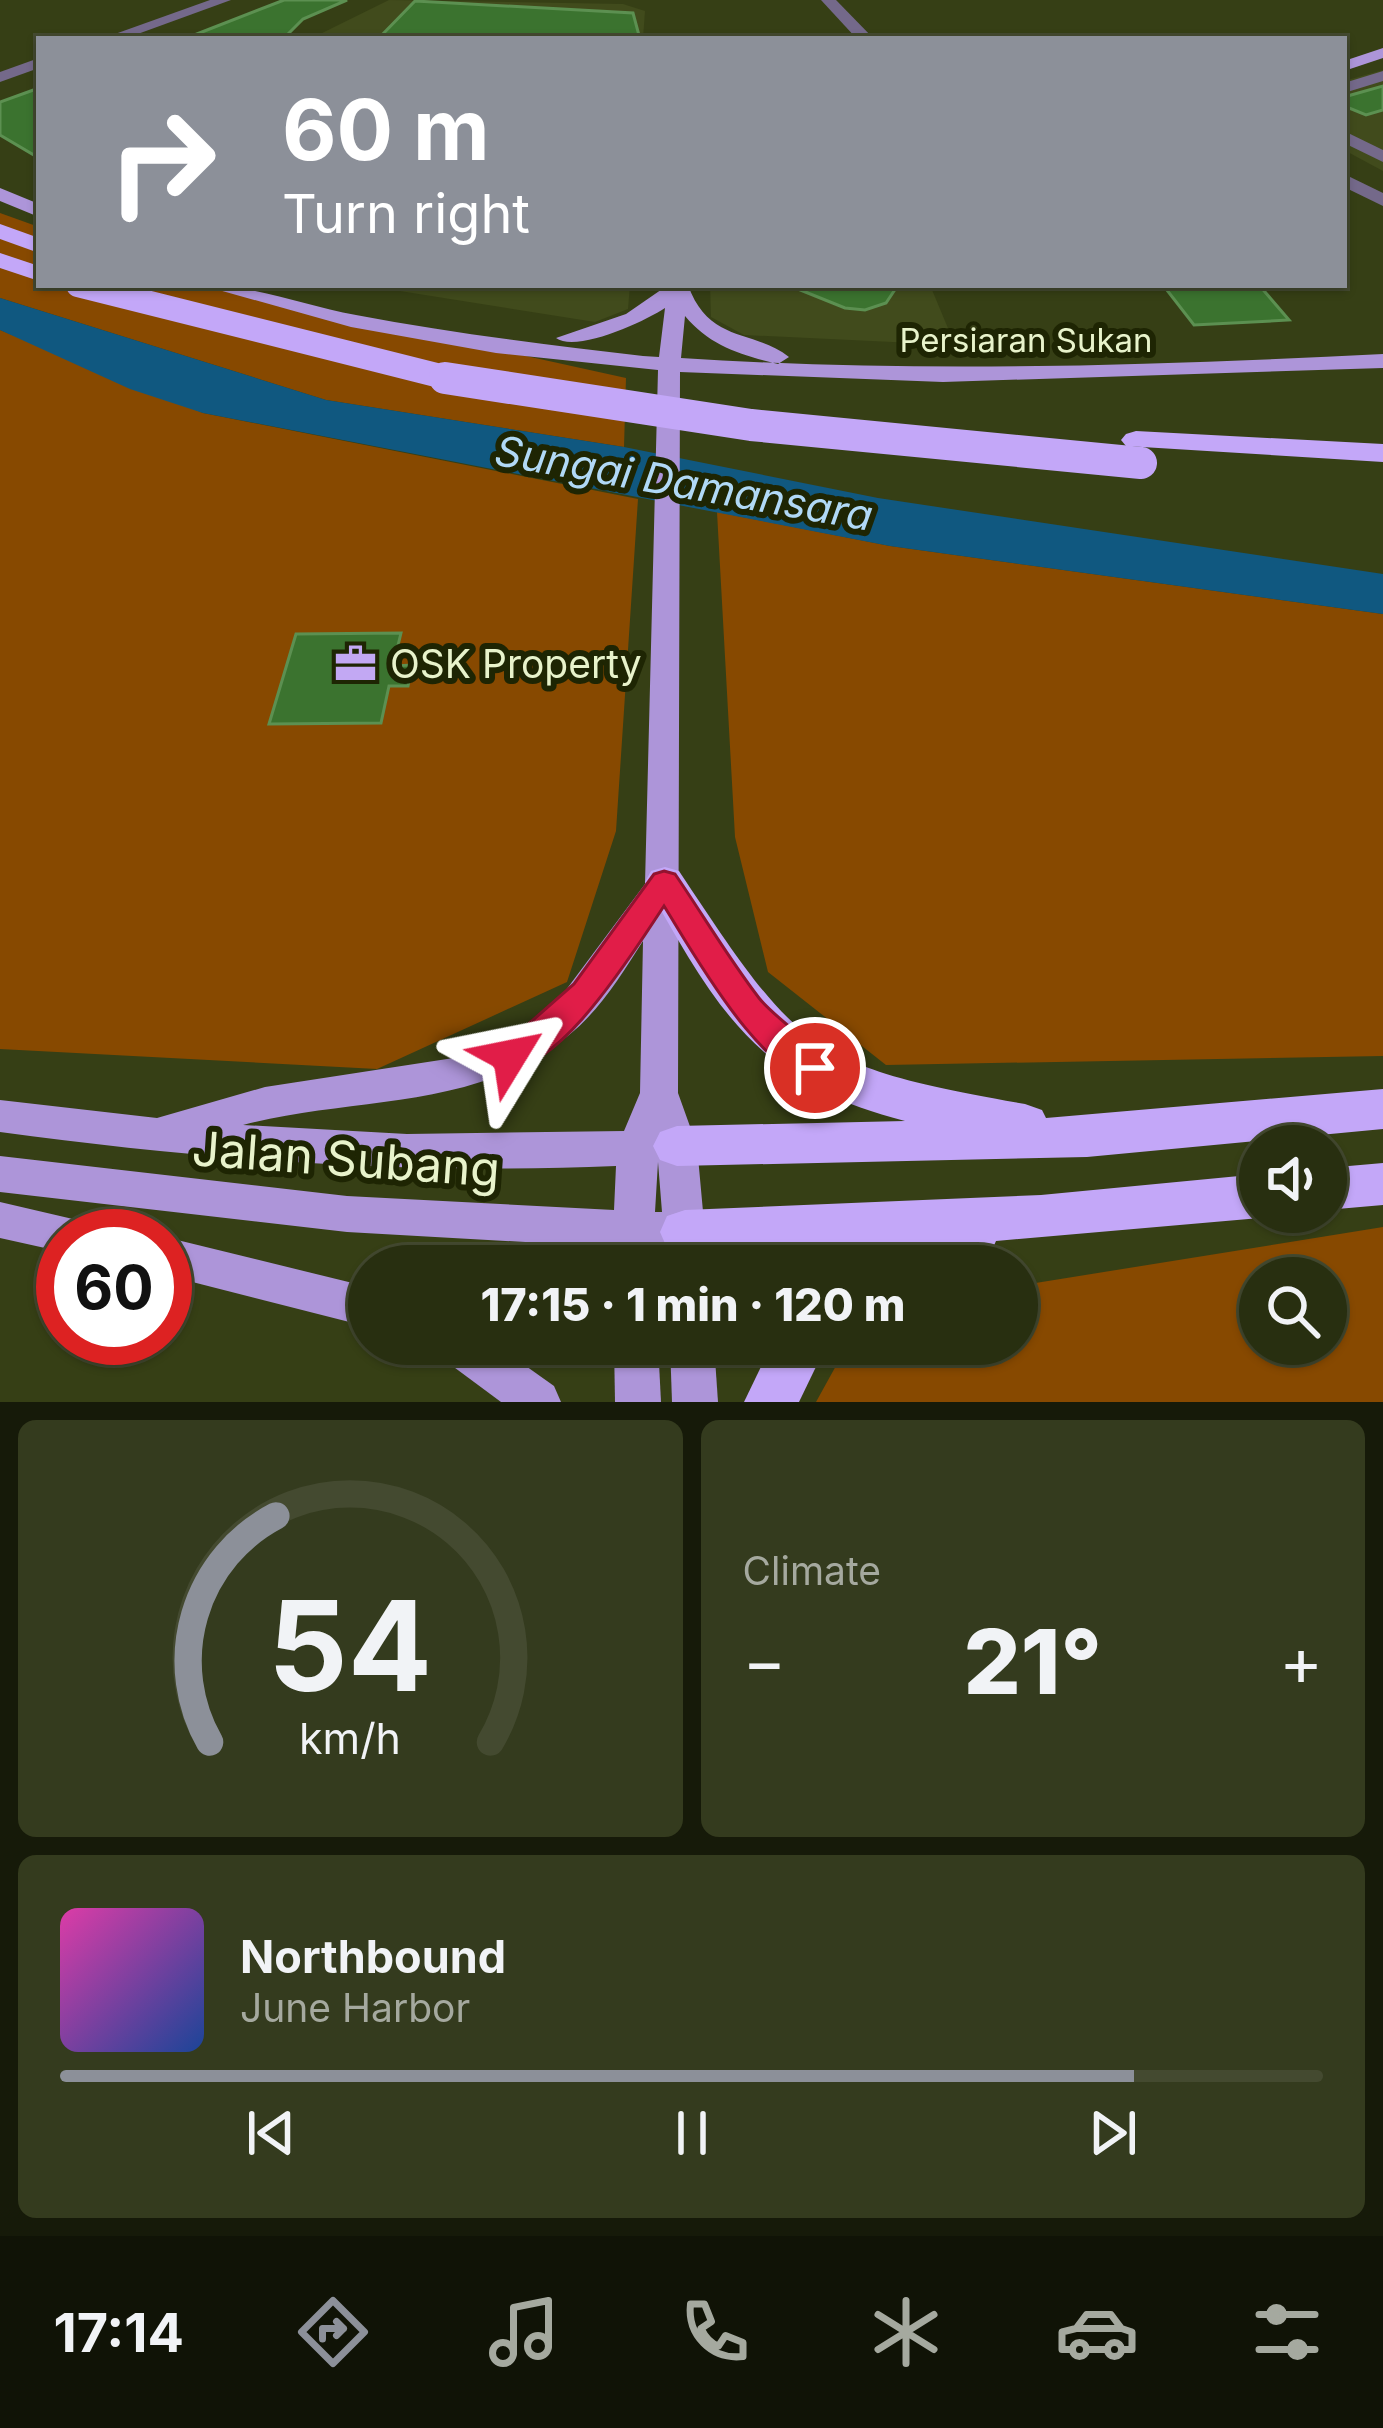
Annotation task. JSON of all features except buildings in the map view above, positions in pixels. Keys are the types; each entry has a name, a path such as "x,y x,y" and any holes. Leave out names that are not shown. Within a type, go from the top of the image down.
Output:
{"highway":[{"path":"0,231 36,244"},
{"path":"0,260 36,273"},
{"path":"88,288 289,343 519,392 803,432 1138,451 1383,454"},
{"path":"169,288 311,326 527,370 793,409 1383,478"},
{"path":"664,882 757,1019 815,1068 900,1100 1088,1137"},
{"path":"657,1147 1088,1137 1383,1109"},
{"path":"1347,1187 1383,1184"},
{"path":"729,1245 1239,1198"},
{"path":"932,1245 1041,1216"},
{"path":"771,1402 790,1365"}],"main road":[{"path":"1347,65 1382,54"},
{"path":"0,194 36,210"},
{"path":"0,213 36,228"},
{"name":"Persiaran Sukan","path":"224,288 392,326 576,346"},
{"name":"Persiaran Sukan","path":"296,288 669,363 1098,377 1383,362"},
{"path":"576,346 634,319 677,288"},
{"path":"633,1245 657,1147 668,401 678,288"},
{"path":"679,288 697,323 721,339 842,371"},
{"path":"576,346 626,367 668,401"},
{"path":"668,401 723,376 788,369"},
{"path":"148,1137 276,1101 405,1085 510,1056 561,1020 586,993 664,882"},
{"name":"Jalan Subang","path":"0,1116 148,1137 353,1149 657,1147"},
{"path":"657,1147 685,1245"},
{"name":"Jalan Subang","path":"0,1174 607,1245"},
{"path":"0,1220 36,1228"},
{"path":"192,1263 348,1302"},
{"path":"488,1365 538,1402"},
{"path":"637,1365 638,1402"},
{"path":"693,1365 695,1402"}],"street":[{"path":"101,36 206,0"},
{"path":"118,36 224,0"},
{"path":"828,0 863,36"},
{"path":"0,73 36,61"},
{"path":"1347,87 1383,76"},
{"path":"1347,138 1383,159"},
{"path":"1347,164 1383,159"},
{"path":"1347,166 1383,185"},
{"path":"1347,181 1383,200"}],"shaded area":[{"path":"389,0 623,4 645,11 643,36 316,36"},
{"path":"1383,70 1383,171 1347,152 1347,80"},
{"path":"0,213 36,226 36,288 217,288 626,378 624,447 326,400 0,298"},
{"path":"381,288 630,288 628,309 595,322"},
{"path":"710,288 931,288 955,345 744,335 711,317"},
{"path":"0,330 203,413 638,499 616,831 567,982 377,1069 0,1049"},
{"path":"717,512 890,546 1383,614 1383,1056 886,1065 768,972 735,837"},
{"path":"1383,1227 1383,1402 816,1402 836,1365 1038,1365 1038,1283"}],"water":[{"name":"Sungai Damansara","path":"0,298 326,400 624,447 878,498 1383,574 1383,614 890,546 203,413 130,389 0,330"}],"place":[{"name":"OSK Property","path":"356,664"}],"route":[{"path":"510,1056 536,1041 586,993 664,882 765,1030 815,1068"}]}
